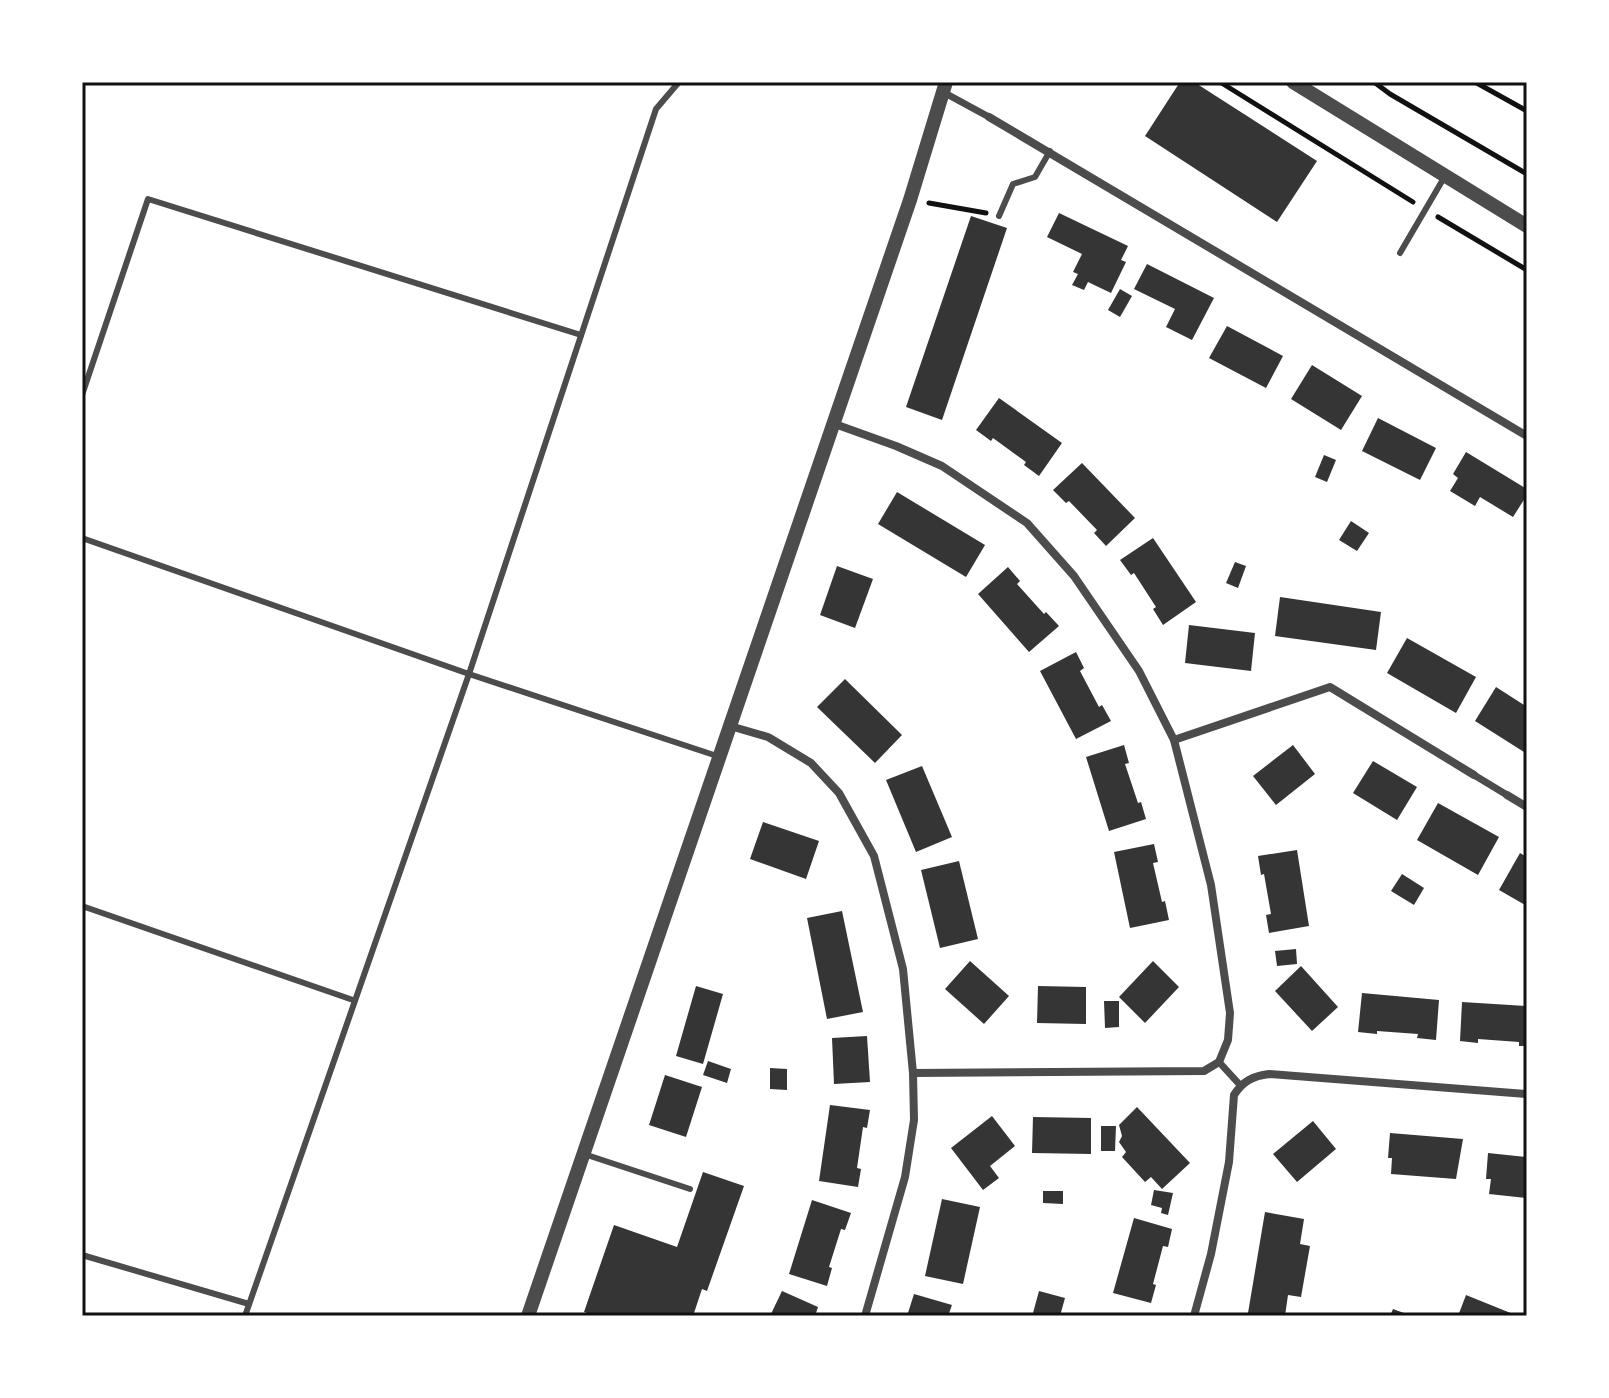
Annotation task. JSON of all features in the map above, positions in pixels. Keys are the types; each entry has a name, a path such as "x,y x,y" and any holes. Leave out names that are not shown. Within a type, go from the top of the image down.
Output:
{"street":[{"path":"1293,82 1527,226"},
{"path":"1312,82 1361,124"},
{"path":"528,1316 910,200 944,87 989,117 1527,436"},
{"path":"832,422 942,466 1027,523 1074,576 1114,632 1139,671 1174,740 1211,885 1230,1013 1228,1040 1219,1062 1204,1071 913,1073"},
{"path":"1174,740 1330,687 1527,807"},
{"path":"730,726 768,737 811,763 839,793 874,856 903,969 913,1073 914,1120 905,1177 865,1316"},
{"path":"1219,1062 1240,1085"},
{"path":"1194,1316 1211,1254 1229,1162 1233,1104 1240,1085 1254,1076 1269,1074 1527,1094"}],"lane":[{"path":"245,1316 469,674 656,109 679,82"},
{"path":"999,216 1013,184 1035,177 1050,151"},
{"path":"1400,253 1445,176"},
{"path":"82,395 148,199 581,335"},
{"path":"82,538 469,674 720,757"},
{"path":"82,906 353,1000"},
{"path":"584,1154 690,1189"},
{"path":"82,1255 249,1304"}],"path":[{"path":"1220,82 1527,270"},
{"path":"1374,82 1527,174"},
{"path":"1475,82 1527,111"},
{"path":"910,200 999,216"}],"building":[{"path":"1180,82 1194,82 1317,161 1277,222 1145,136"},
{"path":"1059,213 1128,246 1121,260 1126,262 1111,293 1088,282 1084,290 1072,285 1078,274 1073,272 1082,254 1047,237"},
{"path":"971,216 1007,228 942,420 906,407"},
{"path":"1147,264 1214,298 1192,340 1166,327 1175,309 1134,289"},
{"path":"1120,289 1132,296 1120,317 1108,310"},
{"path":"1227,326 1283,356 1266,388 1209,358"},
{"path":"1312,365 1362,396 1341,430 1291,399"},
{"path":"999,398 1062,443 1039,476 1024,465 1026,462 993,438 991,441 976,430"},
{"path":"1378,418 1436,448 1420,480 1362,451"},
{"path":"1466,452 1527,489 1527,495 1513,517 1480,497 1475,506 1450,491 1458,478 1453,474"},
{"path":"1324,455 1336,460 1327,482 1315,477"},
{"path":"1082,463 1135,518 1106,546 1094,533 1097,530 1069,501 1066,503 1053,490"},
{"path":"897,492 985,545 966,577 878,524"},
{"path":"1351,521 1369,533 1357,551 1339,540"},
{"path":"1153,538 1196,602 1163,625 1153,609 1156,607 1134,573 1131,575 1120,560"},
{"path":"1235,562 1246,566 1238,588 1226,583"},
{"path":"837,566 873,579 855,628 820,615"},
{"path":"1008,567 1020,581 1017,584 1059,626 1029,652 978,594"},
{"path":"1280,597 1381,612 1376,650 1275,636"},
{"path":"1189,625 1255,633 1251,671 1185,663"},
{"path":"1407,638 1476,677 1456,713 1387,673"},
{"path":"1076,652 1084,668 1080,671 1099,707 1102,705 1111,721 1076,739 1040,671"},
{"path":"845,679 902,735 875,763 817,707"},
{"path":"1496,687 1527,707 1527,754 1475,721"},
{"path":"1124,745 1129,763 1125,764 1146,819 1109,831 1086,757"},
{"path":"1293,745 1315,774 1276,805 1253,776"},
{"path":"1373,761 1417,787 1397,820 1353,793"},
{"path":"922,766 952,837 916,852 886,780"},
{"path":"1438,803 1499,837 1478,875 1417,840"},
{"path":"763,822 819,841 806,879 750,859"},
{"path":"1154,844 1158,862 1153,863 1169,920 1130,928 1114,852"},
{"path":"1297,850 1309,926 1269,933 1266,915 1271,914 1258,856"},
{"path":"1520,853 1527,857 1527,906 1499,890"},
{"path":"959,861 978,939 940,948 921,870"},
{"path":"1402,874 1424,888 1414,905 1391,891"},
{"path":"842,911 863,1012 827,1019 807,918"},
{"path":"1296,949 1297,964 1277,966 1275,951"},
{"path":"970,961 1009,996 984,1024 945,989"},
{"path":"1153,961 1179,987 1145,1023 1119,997"},
{"path":"1301,966 1338,1007 1312,1031 1275,991"},
{"path":"696,986 723,994 703,1064 676,1056"},
{"path":"1038,986 1086,987 1086,1024 1037,1023"},
{"path":"1362,993 1439,1000 1436,1040 1417,1038 1418,1034 1358,1032"},
{"path":"1104,1001 1119,1001 1119,1027 1105,1028"},
{"path":"1462,1002 1527,1006 1527,1046 1519,1046 1519,1042 1460,1041"},
{"path":"867,1036 870,1082 834,1084 832,1038"},
{"path":"708,1061 731,1069 727,1083 703,1075"},
{"path":"770,1068 787,1069 787,1090 770,1089"},
{"path":"665,1075 702,1087 686,1137 649,1125"},
{"path":"830,1105 870,1110 867,1128 863,1127 857,1168 861,1169 858,1187 819,1181"},
{"path":"1137,1107 1190,1163 1162,1189 1151,1177 1145,1182 1122,1157 1126,1152 1119,1142 1122,1136 1119,1125"},
{"path":"992,1116 1015,1146 990,1166 999,1178 983,1190 951,1148"},
{"path":"1033,1117 1091,1118 1091,1154 1032,1153"},
{"path":"1313,1121 1336,1149 1297,1182 1273,1154"},
{"path":"1101,1126 1116,1126 1115,1151 1101,1151"},
{"path":"1390,1133 1463,1139 1456,1179 1391,1174 1392,1158 1388,1158"},
{"path":"1488,1153 1527,1157 1527,1198 1489,1194 1491,1179 1486,1179"},
{"path":"703,1172 744,1186 707,1291 702,1289 693,1316 595,1316 584,1312 614,1225 677,1247"},
{"path":"1154,1190 1173,1193 1168,1215 1161,1213 1162,1208 1151,1205"},
{"path":"1043,1191 1063,1191 1063,1204 1043,1203"},
{"path":"942,1199 980,1207 963,1284 925,1276"},
{"path":"812,1200 851,1213 845,1230 841,1229 829,1267 832,1268 827,1286 789,1274"},
{"path":"1265,1212 1304,1219 1300,1244 1310,1246 1301,1297 1288,1295 1285,1316 1248,1313"},
{"path":"1134,1218 1172,1229 1168,1247 1163,1246 1151,1303 1113,1293"},
{"path":"782,1291 818,1307 815,1316 770,1316"},
{"path":"1039,1291 1065,1298 1060,1316 1033,1313"},
{"path":"914,1294 952,1305 948,1316 907,1316"},
{"path":"1466,1295 1518,1316 1458,1316"},
{"path":"1393,1309 1412,1316 1390,1316"}]}
